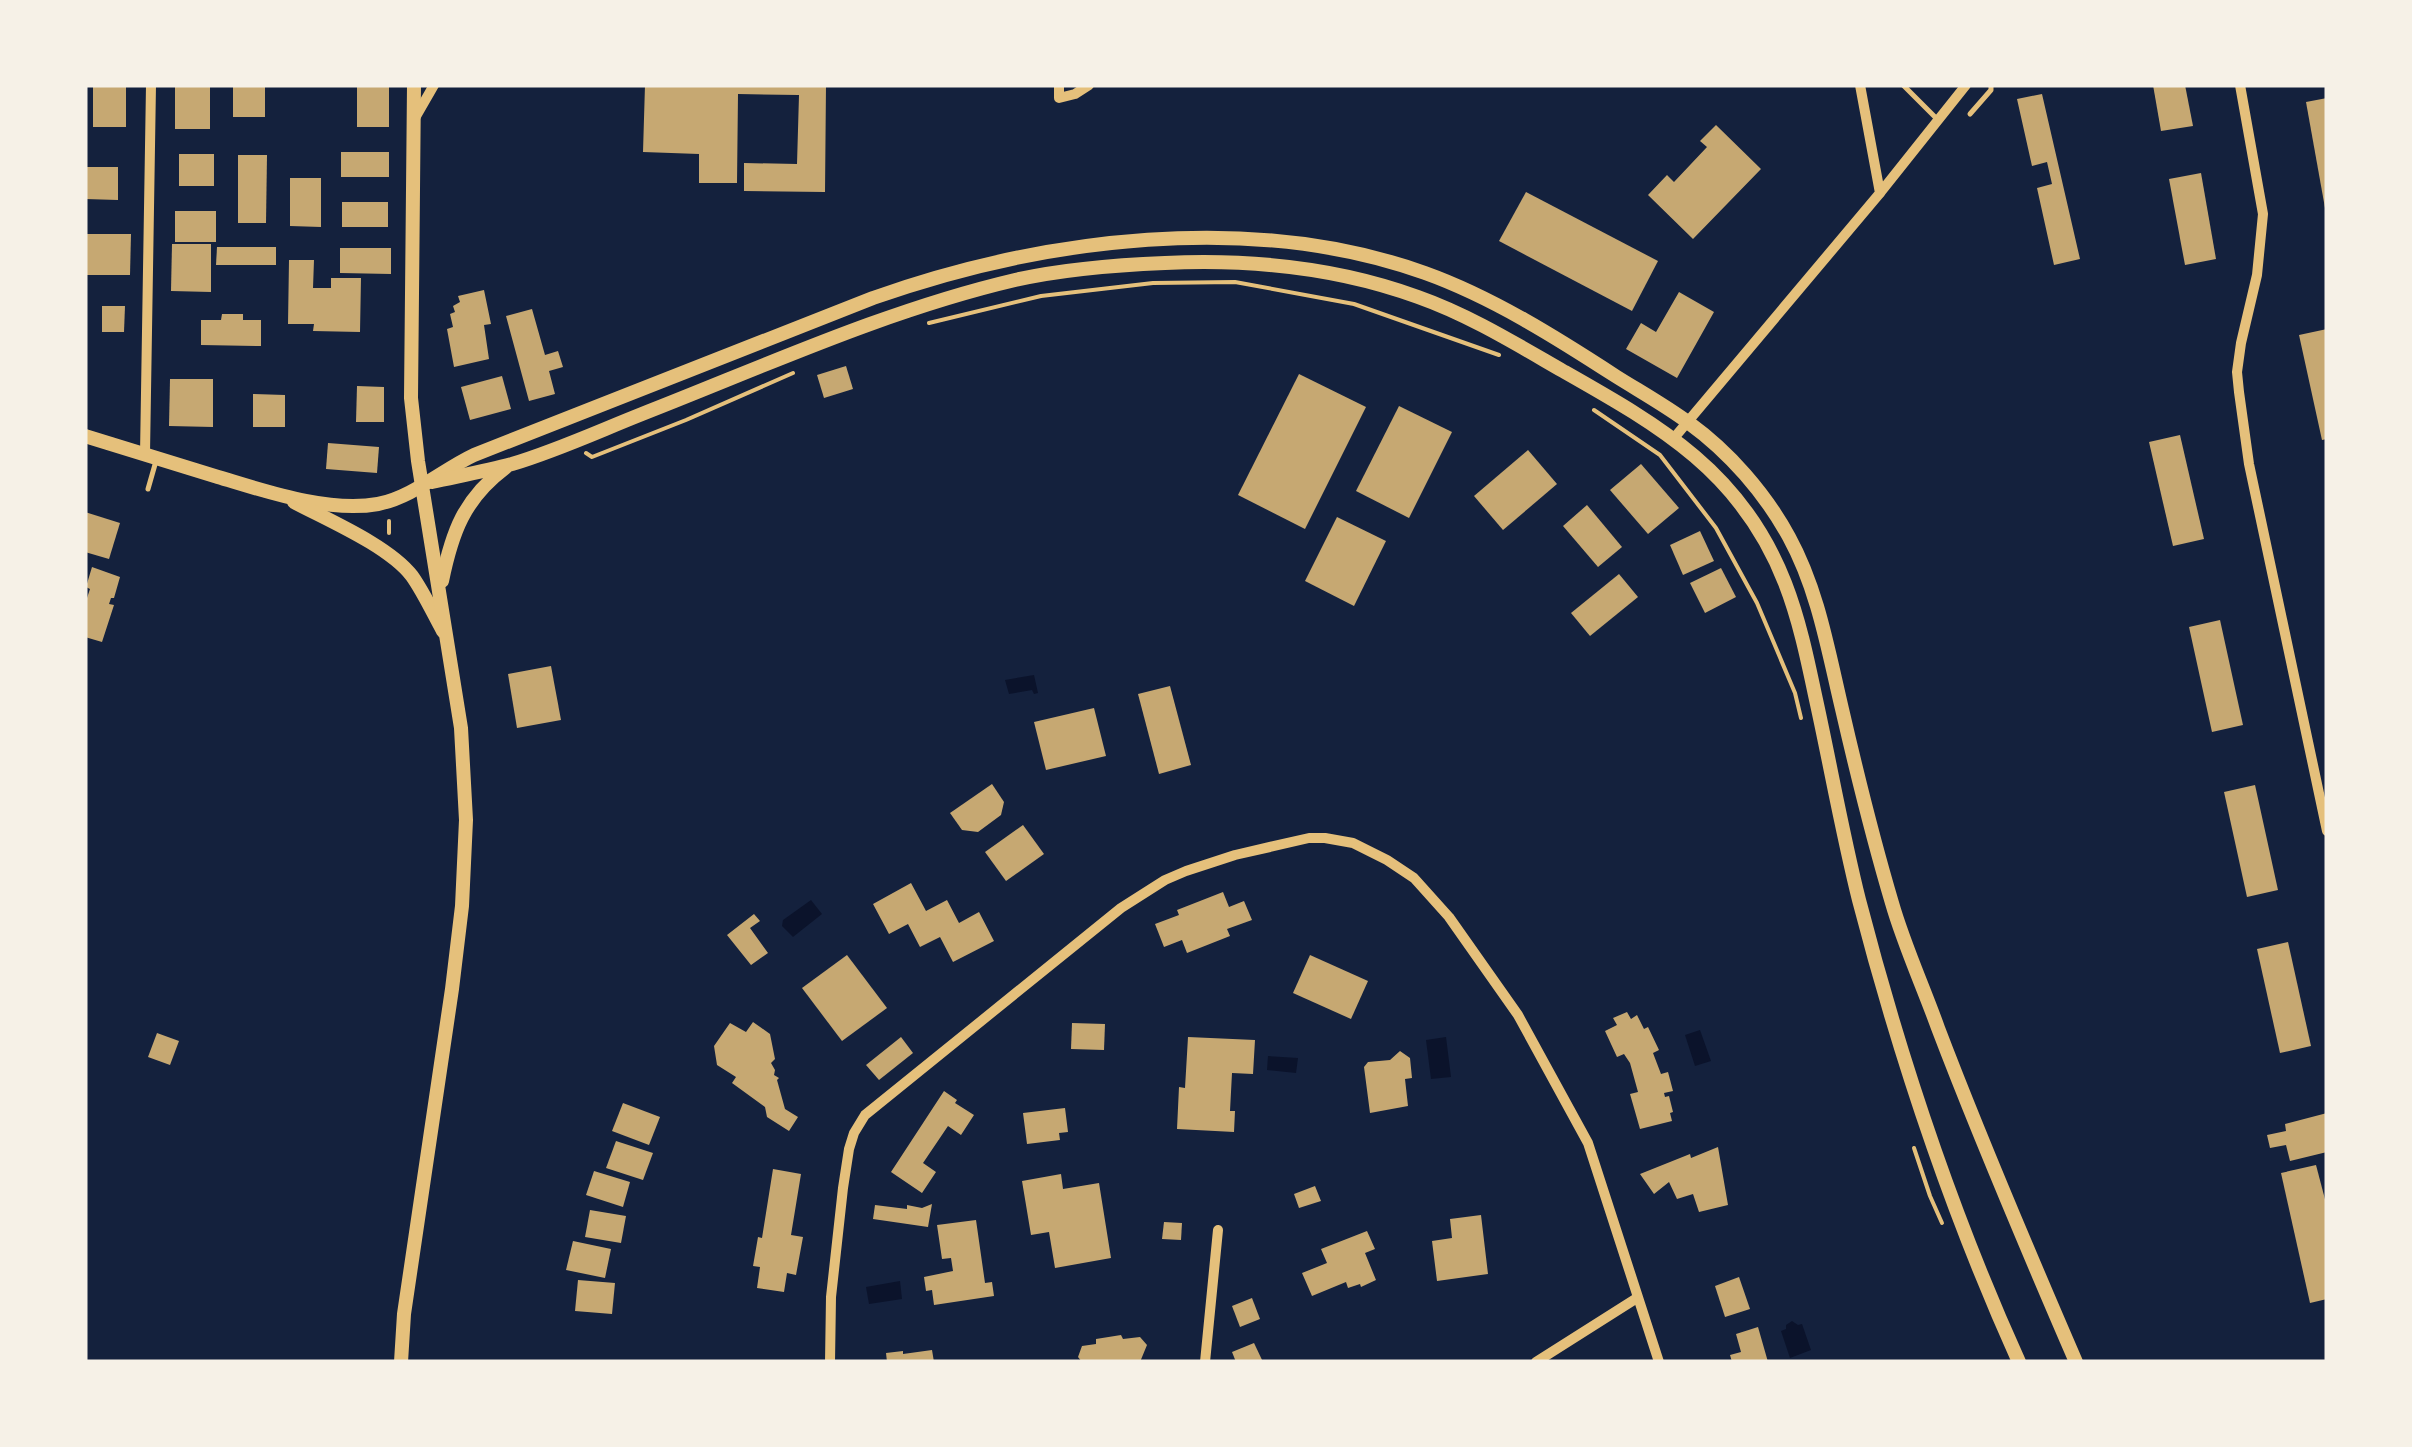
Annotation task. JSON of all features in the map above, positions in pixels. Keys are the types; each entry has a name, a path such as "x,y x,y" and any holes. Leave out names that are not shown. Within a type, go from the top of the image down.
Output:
{"street":[{"path":"151,85 151,456"},
{"path":"401,1362 404,1314 446,1039 466,820 463,747 411,398 414,85"},
{"path":"415,119 434,85"},
{"path":"1059,85 1059,98 1089,85"},
{"path":"1860,85 1880,193"},
{"path":"1674,438 1966,85"},
{"path":"2240,85 2263,214 2257,275 2237,372 2238,392 2249,464 2327,831"},
{"path":"85,436 280,494 332,504 368,505 388,501 474,456 901,288 1012,259 1154,241 1220,239 1297,244 1374,258 1427,274 1478,296 1544,332 1688,422 1724,452 1782,524 1820,616 1860,789 1894,908 1980,1138 2076,1362"},
{"path":"422,484 511,464 884,320 982,288 1083,269 1204,261 1313,269 1363,279 1428,300 1505,338 1674,438 1717,475 1746,510 1769,548 1804,641 1858,896 1887,1002 1936,1155 2020,1362"},
{"path":"440,592 449,549 461,518 477,492 511,464"},
{"path":"280,494 398,562 412,576 448,640"},
{"path":"830,1362 834,1262 848,1149 865,1115 1144,892 1186,871 1309,838 1353,844 1414,878 1438,903 1518,1016 1588,1143 1659,1362"},
{"path":"1205,1362 1218,1230"},
{"path":"1536,1362 1637,1298"}],"lane":[{"path":"1902,85 1938,120"},
{"path":"1970,114 1991,85"},
{"path":"148,490 151,456"}],"path":[{"path":"916,326 1042,296 1153,283 1235,282 1354,304 1513,363"},
{"path":"569,443 592,457 804,368"},
{"path":"1590,408 1660,456 1716,528 1758,603 1795,693 1804,730"},
{"path":"388,521 389,543"},
{"path":"1914,1148 1944,1229"}],"water":[{"path":"1034,675 1038,693 1032,690 1009,694 1005,680"},
{"path":"811,900 822,914 793,937 782,926 783,920"},
{"path":"1700,1030 1711,1061 1695,1066 1685,1035"},
{"path":"1446,1037 1451,1077 1431,1079 1426,1040"},
{"path":"1268,1056 1298,1058 1296,1073 1267,1070"},
{"path":"900,1281 902,1299 869,1304 866,1287"},
{"path":"1792,1321 1802,1324 1811,1350 1790,1358 1781,1331"}],"building":[{"path":"93,85 126,85 126,127 93,127"},
{"path":"175,85 210,85 210,129 175,129"},
{"path":"233,85 265,85 265,117 233,117"},
{"path":"357,85 389,85 389,127 357,127"},
{"path":"645,85 826,85 825,192 744,191 744,163 797,164 799,95 738,94 737,183 699,183 699,154 643,152"},
{"path":"2153,85 2185,85 2193,126 2161,131"},
{"path":"2042,94 2080,259 2054,265 2037,188 2052,184 2047,162 2032,166 2017,99"},
{"path":"2327,98 2327,208 2325,208 2306,102"},
{"path":"1716,125 1761,169 1693,239 1648,195 1667,175 1674,182 1707,147 1700,141"},
{"path":"341,152 389,152 389,177 341,177"},
{"path":"179,154 214,154 214,186 179,186"},
{"path":"238,155 267,155 266,223 238,223"},
{"path":"85,167 118,167 118,200 85,199"},
{"path":"2201,173 2216,259 2185,265 2169,179"},
{"path":"290,178 321,178 321,227 290,226"},
{"path":"1526,192 1658,261 1632,311 1499,241"},
{"path":"342,202 388,202 388,227 342,227"},
{"path":"175,211 216,211 216,242 175,242"},
{"path":"87,234 131,234 130,275 86,275"},
{"path":"172,244 211,244 211,292 171,291"},
{"path":"217,247 276,247 276,265 216,265"},
{"path":"340,248 391,248 391,274 340,273"},
{"path":"289,260 314,260 313,288 331,288 331,278 361,278 360,332 313,331 314,324 288,324"},
{"path":"484,290 491,324 484,325 489,359 454,367 447,329 453,327 453,306 460,302 458,296"},
{"path":"1679,292 1714,312 1677,378 1626,349 1641,323 1656,332"},
{"path":"102,306 125,306 124,332 102,332"},
{"path":"532,309 545,355 558,351 563,367 549,371 555,394 529,401 506,316"},
{"path":"222,314 243,314 243,320 261,320 261,346 201,345 201,320 221,320"},
{"path":"2327,329 2327,439 2322,440 2299,335"},
{"path":"846,366 853,389 824,398 817,375"},
{"path":"1299,374 1366,407 1305,529 1238,495"},
{"path":"502,376 511,409 470,420 461,387"},
{"path":"170,379 213,379 213,427 169,426"},
{"path":"357,386 384,387 384,422 356,422"},
{"path":"253,394 285,395 285,427 253,427"},
{"path":"1399,406 1452,432 1409,518 1356,491"},
{"path":"2180,435 2204,539 2173,546 2149,442"},
{"path":"328,443 379,447 377,473 326,469"},
{"path":"1528,450 1557,484 1503,530 1474,496"},
{"path":"1641,464 1679,508 1648,534 1610,490"},
{"path":"1587,505 1622,547 1598,567 1563,526"},
{"path":"85,512 120,523 109,559 85,552"},
{"path":"1337,517 1386,541 1354,606 1305,581"},
{"path":"1700,531 1714,561 1683,575 1670,545"},
{"path":"92,567 120,577 109,604 114,605 102,642 85,637 85,604 90,589 86,587"},
{"path":"1721,568 1736,597 1705,613 1690,583"},
{"path":"1619,574 1638,597 1590,636 1571,613"},
{"path":"2220,620 2243,725 2212,732 2189,627"},
{"path":"551,666 561,720 517,728 508,674"},
{"path":"1170,686 1191,765 1159,774 1138,694"},
{"path":"1094,708 1106,756 1046,770 1034,722"},
{"path":"992,784 1004,802 1001,815 978,832 962,830 950,813"},
{"path":"2255,785 2278,890 2247,897 2224,792"},
{"path":"1023,825 1044,854 1006,881 985,852"},
{"path":"911,883 926,911 947,900 959,923 979,912 994,941 953,962 940,937 920,947 908,924 889,934 873,904"},
{"path":"1223,892 1229,907 1244,901 1252,920 1227,929 1230,936 1187,953 1182,940 1164,947 1155,924 1179,915 1177,910"},
{"path":"754,914 760,921 750,928 768,953 751,965 727,935"},
{"path":"2288,942 2311,1046 2280,1053 2257,949"},
{"path":"847,955 887,1008 842,1041 802,988"},
{"path":"1310,955 1368,981 1351,1019 1293,993"},
{"path":"1627,1012 1631,1019 1637,1015 1644,1029 1648,1027 1659,1050 1653,1053 1661,1074 1668,1072 1673,1091 1664,1093 1669,1096 1672,1121 1640,1129 1630,1094 1638,1092 1630,1063 1624,1054 1617,1057 1605,1031 1617,1025 1613,1018"},
{"path":"753,1022 770,1034 775,1059 771,1063 779,1078 785,1109 798,1117 789,1131 767,1117 765,1107 732,1083 736,1077 717,1065 714,1046 730,1023 746,1032"},
{"path":"1072,1023 1105,1024 1104,1050 1071,1049"},
{"path":"157,1033 179,1041 170,1065 148,1057"},
{"path":"901,1037 913,1053 879,1080 866,1065"},
{"path":"1188,1037 1255,1040 1253,1074 1232,1073 1230,1111 1235,1111 1234,1132 1177,1129 1179,1087 1185,1088"},
{"path":"1400,1051 1410,1058 1412,1078 1405,1079 1408,1106 1370,1113 1364,1067 1368,1062 1390,1060"},
{"path":"944,1091 974,1115 961,1135 948,1126 923,1163 936,1172 922,1193 891,1172"},
{"path":"623,1103 660,1117 649,1145 612,1131"},
{"path":"1065,1108 1068,1132 1059,1133 1060,1140 1027,1144 1023,1113"},
{"path":"2327,1113 2327,1152 2290,1161 2286,1145 2270,1148 2267,1135 2286,1131 2285,1124"},
{"path":"616,1141 653,1153 643,1180 606,1168"},
{"path":"1718,1147 1728,1205 1699,1212 1693,1194 1677,1199 1669,1182 1654,1194 1640,1174 1690,1154 1691,1158"},
{"path":"2316,1165 2327,1207 2327,1299 2310,1303 2281,1173"},
{"path":"773,1169 801,1174 791,1235 803,1237 796,1275 787,1273 784,1292 757,1288 760,1267 753,1266 758,1237 762,1238"},
{"path":"594,1171 630,1182 623,1207 586,1195"},
{"path":"1061,1174 1063,1189 1099,1183 1111,1258 1055,1268 1049,1232 1031,1235 1022,1181"},
{"path":"1315,1186 1321,1201 1299,1208 1294,1194"},
{"path":"932,1204 928,1227 873,1219 875,1205 907,1209 907,1205 922,1208"},
{"path":"590,1210 626,1216 621,1243 585,1237"},
{"path":"1481,1215 1488,1274 1437,1281 1432,1241 1452,1238 1450,1219"},
{"path":"976,1220 985,1283 992,1282 994,1296 934,1305 932,1290 926,1291 924,1277 953,1271 951,1258 942,1259 937,1225"},
{"path":"1164,1222 1182,1223 1181,1240 1162,1239"},
{"path":"1367,1231 1375,1249 1365,1253 1376,1280 1348,1288 1346,1282 1312,1296 1302,1273 1327,1263 1321,1249"},
{"path":"573,1241 611,1249 605,1278 566,1270"},
{"path":"1739,1277 1750,1309 1725,1317 1715,1286"},
{"path":"578,1280 615,1283 612,1314 575,1311"},
{"path":"1252,1298 1260,1319 1240,1327 1232,1306"},
{"path":"1758,1327 1768,1362 1732,1362 1730,1355 1741,1352 1736,1334"},
{"path":"1121,1335 1123,1339 1140,1337 1147,1345 1140,1362 1082,1362 1078,1357 1082,1346"},
{"path":"1254,1343 1263,1362 1236,1362 1232,1352"},
{"path":"932,1350 934,1362 887,1362 886,1353"}]}
